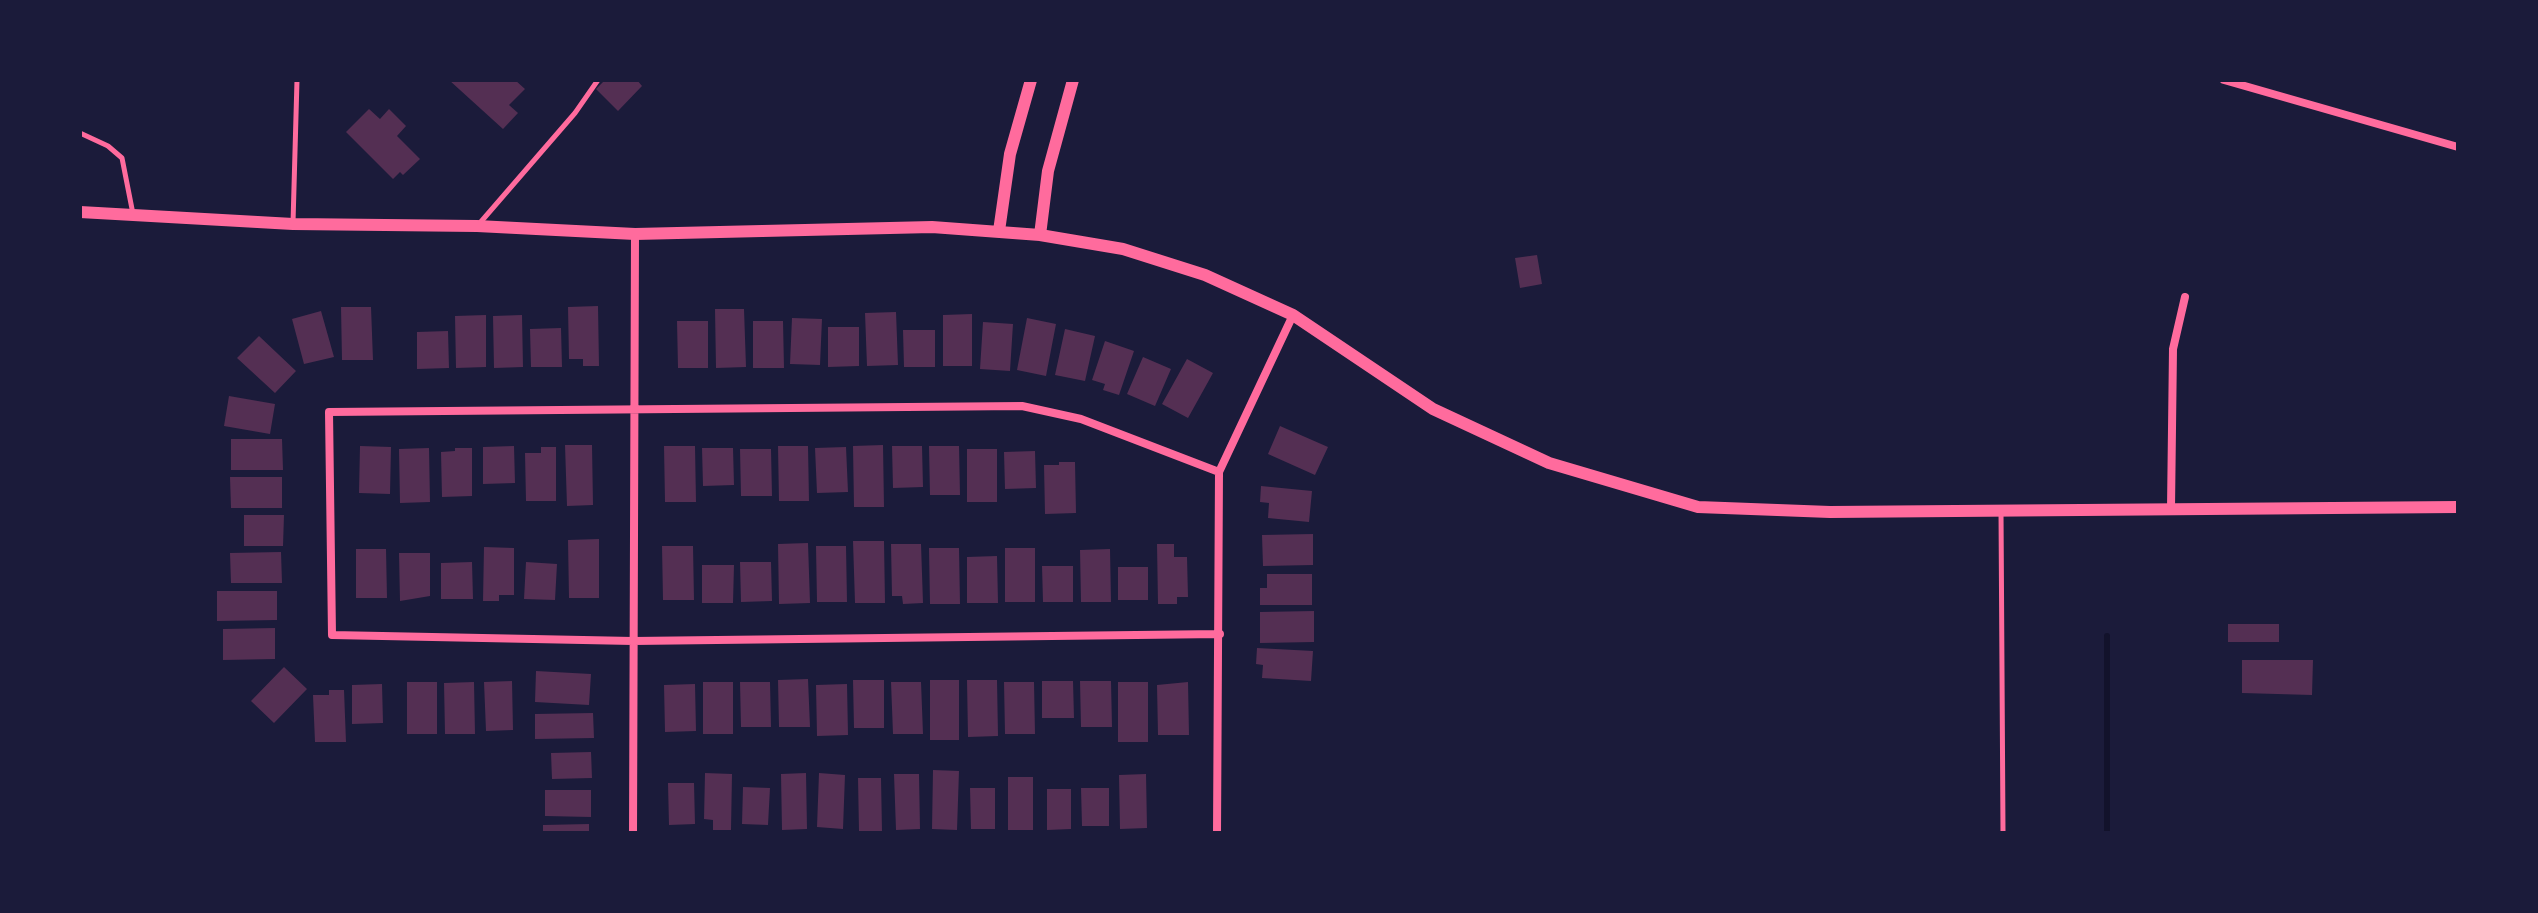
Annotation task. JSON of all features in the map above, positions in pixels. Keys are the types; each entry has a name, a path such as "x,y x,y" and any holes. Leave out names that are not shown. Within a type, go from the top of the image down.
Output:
{"street":[{"path":"999,231 1010,154 1031,80"},
{"path":"1040,235 1048,171 1073,80"},
{"path":"2224,80 2458,147"},
{"path":"80,212 293,224 477,226 635,234 932,227 1040,235 1123,249 1205,275 1293,315 1433,409 1549,463 1698,507 1830,512 2458,507"},
{"path":"633,833 635,234"},
{"path":"2171,508 2173,349 2185,297"},
{"path":"1217,833 1219,472 1293,315"},
{"path":"1219,472 1081,419 1022,406 329,412 332,635 633,641 1220,634"}],"lane":[{"path":"293,224 297,80"},
{"path":"477,226 575,113 598,80"},
{"path":"80,133 108,146 122,158 133,215"},
{"path":"2001,510 2003,833"}],"building":[{"path":"449,80 515,80 525,89 509,105 518,113 503,129"},
{"path":"605,80 637,80 642,86 618,111 596,89"},
{"path":"369,109 380,119 389,109 406,126 397,136 420,159 403,175 400,172 393,179 346,132"},
{"path":"1537,255 1542,284 1520,288 1515,258"},
{"path":"598,306 599,366 583,366 583,359 569,359 568,307"},
{"path":"341,307 371,307 373,360 342,360"},
{"path":"715,309 744,309 746,367 716,368"},
{"path":"321,311 334,357 304,364 292,319"},
{"path":"896,312 898,365 867,366 865,313"},
{"path":"972,314 972,366 943,366 943,315"},
{"path":"486,315 486,367 456,368 455,316"},
{"path":"522,315 523,367 494,368 493,316"},
{"path":"792,318 822,319 820,365 790,364"},
{"path":"1027,318 1056,324 1046,376 1017,370"},
{"path":"677,321 708,321 708,368 678,368"},
{"path":"753,321 783,321 784,368 753,368"},
{"path":"983,322 1013,324 1010,371 980,369"},
{"path":"828,327 859,327 859,366 828,367"},
{"path":"561,328 562,367 531,367 530,329"},
{"path":"1065,329 1095,336 1085,381 1055,375"},
{"path":"903,330 935,330 935,367 904,367"},
{"path":"448,331 449,368 417,369 417,332"},
{"path":"259,336 296,371 275,393 237,358"},
{"path":"1105,341 1134,351 1119,395 1103,390 1105,384 1092,380"},
{"path":"1143,357 1171,369 1155,406 1127,394"},
{"path":"1187,359 1213,373 1188,418 1162,404"},
{"path":"229,396 275,404 270,434 224,426"},
{"path":"1280,426 1328,447 1315,475 1268,454"},
{"path":"231,439 282,439 283,470 231,470"},
{"path":"565,445 592,445 593,505 567,506"},
{"path":"883,445 884,507 854,507 853,446"},
{"path":"360,446 391,447 390,494 359,493"},
{"path":"514,446 515,483 483,484 483,447"},
{"path":"664,446 695,446 696,502 665,502"},
{"path":"778,446 808,446 809,501 779,501"},
{"path":"892,446 922,446 923,487 893,488"},
{"path":"929,446 959,446 960,495 930,495"},
{"path":"541,447 556,447 556,501 526,501 525,453 541,453"},
{"path":"846,447 848,492 817,493 815,448"},
{"path":"429,448 430,502 400,503 399,449"},
{"path":"455,448 472,448 472,496 442,497 441,452 455,451"},
{"path":"702,448 733,448 734,485 703,486"},
{"path":"740,449 771,449 772,496 741,496"},
{"path":"967,449 997,449 997,502 967,502"},
{"path":"1035,451 1036,488 1005,489 1004,452"},
{"path":"1059,462 1075,462 1076,513 1045,514 1044,465 1059,465"},
{"path":"230,477 282,477 282,508 231,508"},
{"path":"1261,486 1312,491 1309,522 1268,518 1269,503 1260,502"},
{"path":"244,515 284,515 283,546 244,546"},
{"path":"1313,534 1313,565 1263,566 1262,535"},
{"path":"599,539 599,598 569,598 568,540"},
{"path":"853,541 884,541 885,603 855,603"},
{"path":"808,543 810,603 779,604 778,544"},
{"path":"891,544 921,544 923,603 903,604 902,596 892,596"},
{"path":"1157,544 1174,544 1174,557 1187,557 1188,597 1177,597 1177,604 1158,604"},
{"path":"662,546 693,546 694,600 663,600"},
{"path":"816,546 846,546 847,602 817,602"},
{"path":"484,547 514,548 514,595 499,595 499,601 483,601"},
{"path":"929,548 959,548 960,604 930,604"},
{"path":"1005,548 1035,548 1035,602 1005,602"},
{"path":"356,549 386,549 387,598 356,598"},
{"path":"1110,549 1111,602 1081,602 1080,550"},
{"path":"281,552 282,583 231,583 230,553"},
{"path":"399,553 430,553 430,596 400,601"},
{"path":"997,556 998,603 967,603 967,557"},
{"path":"472,562 473,599 441,599 441,563"},
{"path":"526,562 557,564 555,600 524,599"},
{"path":"740,562 771,562 772,601 741,602"},
{"path":"702,565 734,565 733,603 702,603"},
{"path":"1042,566 1073,566 1073,602 1043,602"},
{"path":"1118,567 1148,567 1148,600 1118,600"},
{"path":"1267,574 1312,574 1312,605 1260,605 1260,588 1267,588"},
{"path":"217,591 277,591 277,620 217,621"},
{"path":"1314,611 1314,642 1260,643 1260,612"},
{"path":"2228,624 2279,624 2279,642 2228,642"},
{"path":"275,628 275,659 223,660 223,629"},
{"path":"1257,648 1313,651 1311,681 1262,678 1263,665 1256,664"},
{"path":"2242,660 2313,660 2312,695 2242,693"},
{"path":"284,667 307,689 274,723 251,701"},
{"path":"536,671 591,674 589,705 535,702"},
{"path":"808,679 810,727 779,727 778,680"},
{"path":"853,680 884,680 884,728 854,728"},
{"path":"930,680 959,680 959,740 930,740"},
{"path":"967,680 997,680 998,736 968,737"},
{"path":"512,681 513,730 486,731 484,682"},
{"path":"1042,681 1073,681 1074,718 1042,718"},
{"path":"1080,681 1111,681 1112,727 1081,727"},
{"path":"407,682 437,682 437,734 407,734"},
{"path":"474,682 475,734 445,734 444,683"},
{"path":"703,682 733,682 733,734 703,734"},
{"path":"740,682 770,682 771,727 741,727"},
{"path":"891,682 921,682 923,734 893,734"},
{"path":"1004,682 1034,682 1035,734 1005,734"},
{"path":"1118,682 1148,682 1148,742 1118,742"},
{"path":"1188,682 1189,735 1158,735 1157,685"},
{"path":"382,684 383,723 352,724 352,685"},
{"path":"695,684 696,731 665,732 664,685"},
{"path":"847,684 848,735 817,736 816,685"},
{"path":"329,690 344,690 346,742 315,742 313,695 329,695"},
{"path":"593,713 594,738 535,739 535,714"},
{"path":"591,752 592,778 552,779 551,753"},
{"path":"933,770 959,771 957,830 932,829"},
{"path":"705,773 732,774 731,830 713,830 713,820 704,819"},
{"path":"806,773 807,829 782,830 781,774"},
{"path":"819,773 845,775 843,829 817,827"},
{"path":"894,774 919,774 920,829 896,830"},
{"path":"1146,774 1147,828 1120,829 1119,775"},
{"path":"1008,777 1033,777 1033,830 1008,830"},
{"path":"858,778 881,778 882,831 859,831"},
{"path":"668,783 694,783 695,824 669,825"},
{"path":"743,787 770,788 768,825 742,824"},
{"path":"970,788 995,788 995,829 971,829"},
{"path":"1081,788 1109,788 1109,826 1082,826"},
{"path":"1047,789 1071,789 1071,829 1047,830"},
{"path":"545,790 591,790 591,817 545,816"},
{"path":"589,824 589,833 543,833 543,825"}],"waterway":[{"path":"2107,636 2107,833"}]}
